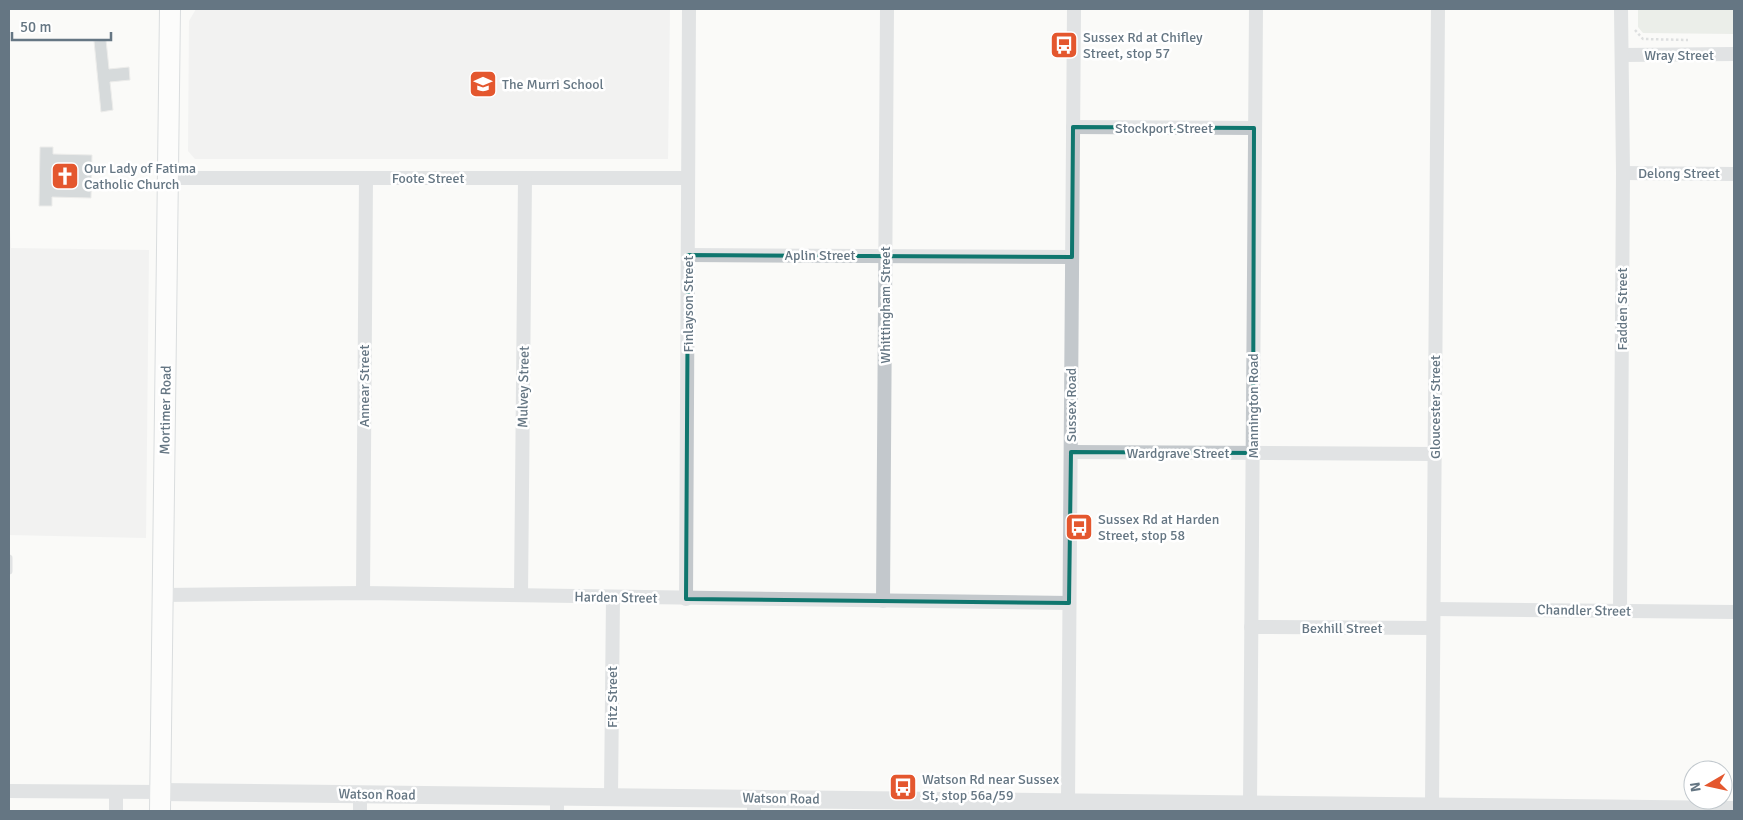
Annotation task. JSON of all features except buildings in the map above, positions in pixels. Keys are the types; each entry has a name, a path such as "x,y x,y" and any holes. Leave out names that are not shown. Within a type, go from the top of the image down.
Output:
{"main road":[{"name":"Mortimer Road","path":"160,802 170,9"}],"street":[{"name":"Finlayson Street","path":"686,599 689,9"},
{"name":"Whittingham Street","path":"883,601 888,9"},
{"name":"Sussex Road","path":"1068,801 1074,9"},
{"name":"Mannington Road","path":"1250,803 1256,9"},
{"name":"Gloucester Street","path":"1432,806 1438,9"},
{"name":"Fadden Street","path":"1620,610 1623,173 1621,9"},
{"name":"Wray Street","path":"1623,55 1734,54"},
{"name":"Stockport Street","path":"1073,127 1254,128"},
{"name":"Delong Street","path":"1623,173 1734,174"},
{"name":"Foote Street","path":"167,178 688,178"},
{"name":"Annear Street","path":"362,594 366,178"},
{"name":"Mulvey Street","path":"520,595 525,178"},
{"name":"Aplin Street","path":"688,255 1072,257"},
{"name":"Wardgrave Street","path":"1071,452 1435,454"},
{"name":"Harden Street","path":"163,595 520,595 686,599 1069,603"},
{"name":"Fitz Street","path":"611,796 613,597"},
{"name":"Chandler Street","path":"1434,609 1734,612"},
{"name":"Bexhill Street","path":"1251,627 1434,628"},
{"name":"Watson Road","path":"9,791 116,792 160,802 557,804 611,796 754,805 1068,801 1250,803 1270,807 1432,806 1734,810"},
{"path":"116,792 116,811"}],"lane":[{"path":"9,558 9,571"}],"path":[{"path":"1635,23 1635,30 1643,39 1688,40"}],"highlighted area":[{"path":"1073,127 1254,128 1253,453 1071,452 1069,603 686,599 688,255 1072,257"}],"shaded area":[{"name":"The Murri School","path":"196,9 670,9 668,159 195,159 188,151 189,21"},
{"path":"1638,9 1734,9 1734,34 1643,33 1638,27"},
{"path":"9,213 11,248 149,250 146,538 9,535"}],"place":[{"name":"Sussex Rd at Chifley Street, stop 57","path":"1064,45"},
{"name":"The Murri School","path":"483,84"},
{"name":"Our Lady of Fatima Catholic Church","path":"65,176"},
{"name":"Sussex Rd at Harden Street, stop 58","path":"1079,527"},
{"name":"Watson Rd near Sussex St, stop 56a/59","path":"903,787"}]}
